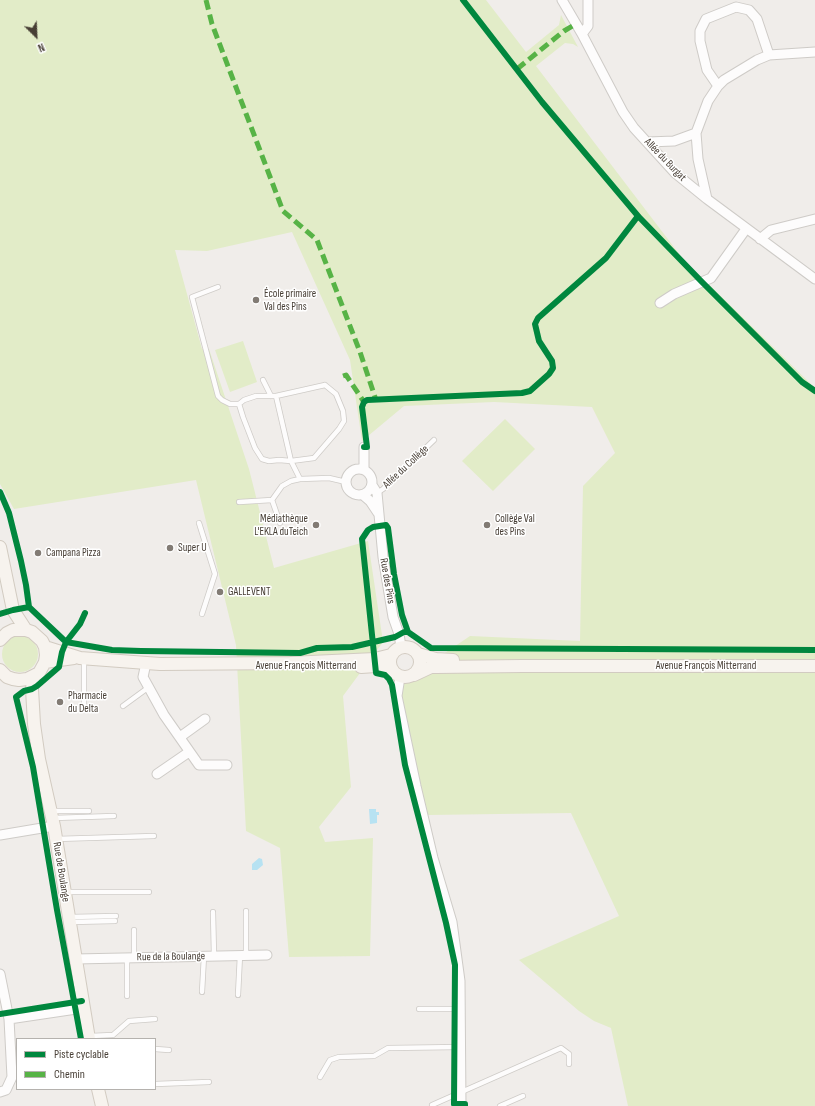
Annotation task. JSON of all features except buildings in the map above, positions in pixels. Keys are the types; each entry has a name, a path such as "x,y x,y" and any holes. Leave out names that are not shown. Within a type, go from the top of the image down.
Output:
{"main road":[{"path":"0,547 13,610 26,630"},
{"path":"4,636 13,610"},
{"path":"0,670 7,677 19,680 27,679 39,673 45,662 46,655 45,647 38,636 26,630 19,629 4,636"},
{"name":"Avenue François Mitterrand","path":"45,647 81,658"},
{"path":"411,648 418,654 420,658 419,668 414,675 405,678 397,674 390,664 392,655 398,649 411,648"},
{"name":"Avenue François Mitterrand","path":"418,654 436,659 522,661 598,666"},
{"name":"Avenue François Mitterrand","path":"45,662 81,658 160,664 290,663 367,659 392,655"},
{"name":"Avenue François Mitterrand","path":"219,664 289,668 376,666 397,674"},
{"name":"Avenue François Mitterrand","path":"414,675 431,667 815,666"},
{"name":"Rue de Boulange","path":"34,676 32,704 39,759 56,839 89,1038"},
{"name":"Rue de Boulange","path":"19,680 32,704"},
{"path":"98,1090 102,1106"}],"street":[{"name":"Allée du Burgat","path":"562,0 582,34 623,112 634,128 676,173 707,200 815,279"},
{"path":"582,34 588,26 588,0"},
{"path":"718,86 707,70 700,41 700,31 706,19 736,7 749,10 757,19 769,55"},
{"path":"707,200 698,159 696,133 708,101 718,86 724,80 757,60 769,55 815,52"},
{"path":"648,142 674,141 696,133"},
{"path":"760,239 771,230 815,219"},
{"path":"660,303 674,294 711,278 746,229"},
{"path":"364,447 364,470 351,471 348,474 346,482 348,490 351,493 355,495 363,495 370,501 378,513"},
{"name":"Allée du Collège","path":"363,495 374,489 370,476 364,470"},
{"name":"Rue des Pins","path":"374,489 393,617 402,648"},
{"path":"146,663 143,677 164,715 199,765 227,765"},
{"path":"397,674 397,696 416,786 433,858 452,922 460,981 461,1106"},
{"path":"180,737 205,719"},
{"path":"157,774 189,752"},
{"path":"0,835 52,818"},
{"name":"Rue de la Boulange","path":"75,958 267,955"},
{"path":"0,974 9,1018 12,1077 6,1090 0,1092"},
{"path":"9,1018 83,1008"}],"lane":[{"path":"218,287 192,297 218,396 230,404 239,404 244,400 256,396 273,396 325,385 336,394 343,410 344,421 314,458 291,461 269,461 262,459 255,448 239,404"},
{"path":"264,380 273,396 291,461 300,479"},
{"name":"Allée du Collège","path":"374,489 383,489 434,440"},
{"path":"272,500 282,486 291,481 300,479 330,478 346,482"},
{"path":"239,502 272,500"},
{"path":"272,500 280,523"},
{"path":"199,523 215,574 202,614"},
{"path":"81,658 84,707"},
{"path":"123,706 149,686"},
{"path":"52,818 89,811"},
{"path":"52,818 114,816"},
{"path":"56,839 154,836"},
{"path":"64,892 149,892"},
{"path":"238,995 246,911"},
{"path":"213,912 214,956"},
{"path":"69,920 116,918"},
{"path":"127,996 134,930"},
{"path":"202,992 204,956"},
{"path":"419,1009 460,1009"},
{"path":"89,1038 113,1035 129,1021 155,1019"},
{"path":"320,1077 330,1060 339,1057 374,1056 388,1048 461,1047"},
{"path":"432,1105 561,1048 569,1054 569,1064"},
{"path":"156,1049 169,1050"},
{"path":"156,1084 209,1082"},
{"path":"500,1106 523,1096"}],"green space":[{"path":"0,0 486,0 526,52 559,25 561,15 578,47 573,44 565,43 536,66 683,259 815,388 815,1106 628,1106 611,1028 594,1021 579,1011 519,960 619,916 571,813 428,815 390,690 470,636 580,641 583,486 615,453 592,407 494,402 404,406 362,441 350,360 292,232 207,251 175,250 202,349 209,349 249,469 274,568 368,541 383,642 343,696 351,787 319,827 325,842 373,838 370,956 289,957 280,848 246,831 236,645 196,480 14,509 0,484"},
{"path":"243,341 257,382 230,392 215,350"},
{"path":"505,419 535,449 493,491 462,461"},
{"path":"24,636 33,641 37,647 37,661 33,667 24,672 16,672 7,667 3,661 2,650 7,641 13,637"}],"water":[{"path":"369,809 376,809 376,812 379,812 379,815 377,815 377,823 370,824"},
{"path":"259,858 262,859 263,865 257,870 252,870 252,864"}],"marked path":[{"path":"206,0 212,24 283,211 317,240 360,352 376,400"},
{"path":"517,69 564,31 576,24"},
{"path":"343,376 346,375 364,402"}],"cycle path":[{"path":"463,0 542,102 638,216 802,382 815,391"},
{"path":"364,447 367,447 362,407 364,402 367,400 522,393 530,391 549,374 553,368 552,361 539,341 535,324 538,318 606,258 638,216"},
{"path":"0,492 9,513 21,561 29,607"},
{"path":"408,632 402,615 394,574 388,528 386,525 373,527 368,530 362,539 376,673 385,675 392,685 405,765 446,923 455,965 454,1104 465,1104 465,1106"},
{"path":"0,614 29,607 66,642 112,650 300,653 317,648 352,647 395,637 404,632 408,632 431,648 815,650"},
{"path":"81,1038 57,910 33,767 16,697 24,691 37,686 59,667 66,642 80,624 85,613"},
{"path":"0,1014 82,1001"}],"place":[{"name":"École primaire Val des Pins","path":"256,300"},
{"name":"Médiathèque L'EKLA duTeich","path":"316,525"},
{"name":"Collège Val des Pins","path":"487,525"},
{"name":"Super U","path":"170,548"},
{"name":"Campana Pizza","path":"38,553"},
{"name":"GALLEVENT","path":"220,592"},
{"name":"Pharmacie du Delta","path":"60,702"}]}
